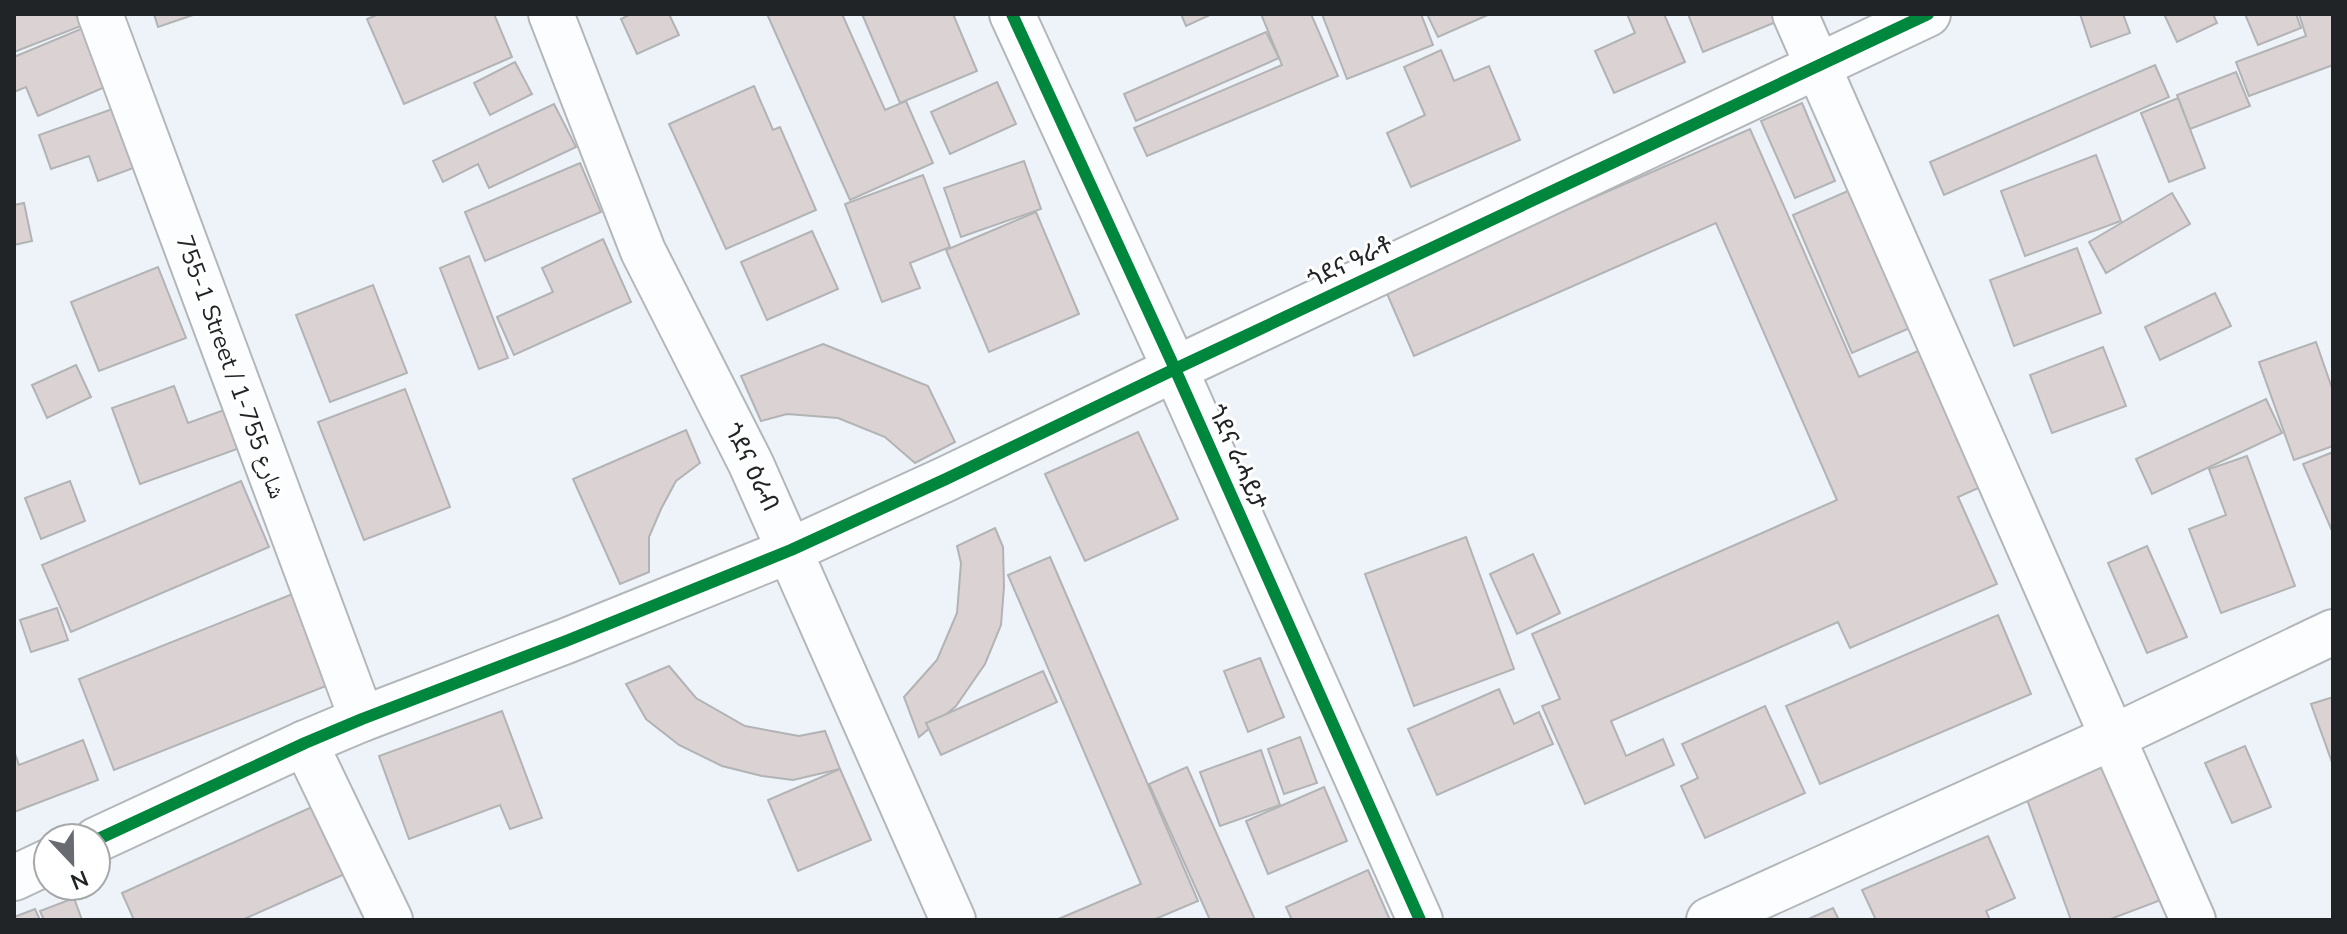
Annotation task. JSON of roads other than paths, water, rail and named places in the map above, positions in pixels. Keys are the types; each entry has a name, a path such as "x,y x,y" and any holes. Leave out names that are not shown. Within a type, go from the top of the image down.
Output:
{"street":[{"name":"755-1 Street / شارع 755-1","path":"100,14 362,719"},
{"name":"ጎደና ዕራብ","path":"551,14 643,251 791,550 953,920"},
{"name":"ጎደና ራሓይታ","path":"1012,14 1175,369 1420,920"},
{"path":"1795,14 2193,920"},
{"name":"ጎደና ዓራቶ","path":"112,833 362,719 791,550 1928,14"},
{"path":"1709,920 2113,737 2333,632"},
{"path":"305,743 390,920"}]}
